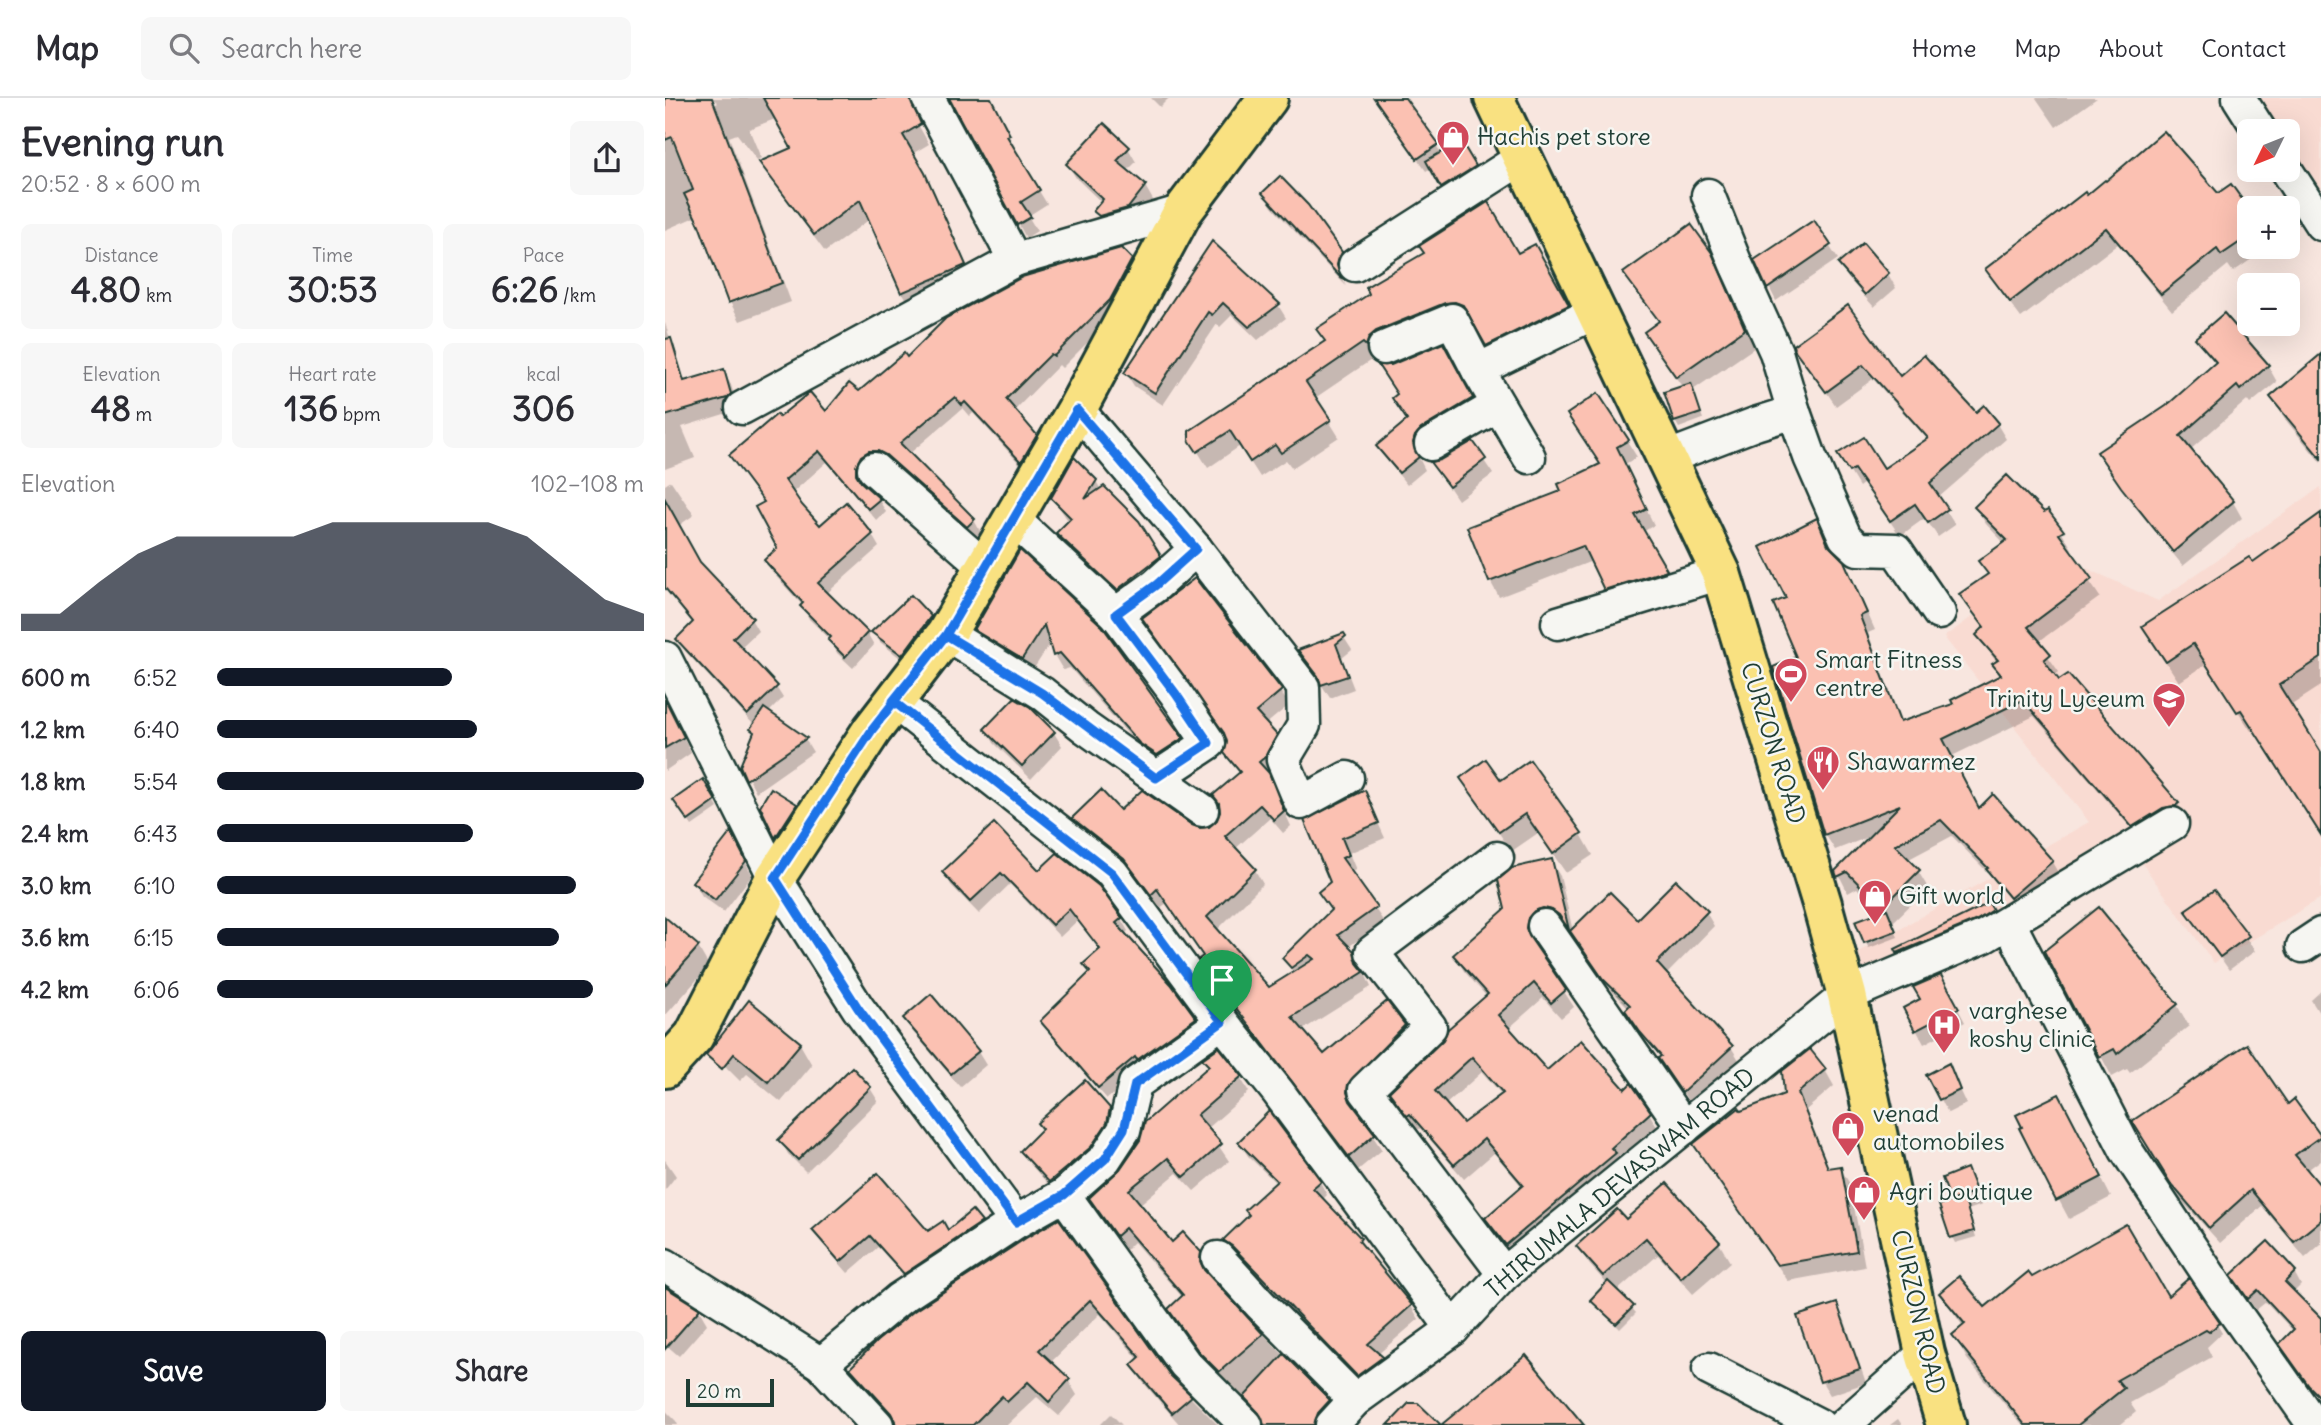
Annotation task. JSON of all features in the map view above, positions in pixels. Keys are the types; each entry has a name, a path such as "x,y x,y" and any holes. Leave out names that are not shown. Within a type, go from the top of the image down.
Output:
{"main road":[{"path":"665,1068 694,1036 775,878 893,701 946,635 1077,410 1183,211 1268,98"},
{"name":"CURZON ROAD","path":"1494,98 1721,573 1847,995 1924,1353 1946,1425"}],"street":[{"path":"928,98 1015,260"},
{"path":"2239,98 2252,119"},
{"path":"1355,265 1522,158"},
{"path":"2293,182 2321,224"},
{"path":"1708,195 1776,352 1810,457 1845,537 1858,549 1896,550 1939,613"},
{"path":"741,408 1015,260 1183,211"},
{"path":"1478,370 1596,312"},
{"path":"1384,348 1452,320 1529,457"},
{"path":"1431,444 1498,405"},
{"path":"1077,410 1196,549 1303,687 1304,725 1283,760 1301,803 1347,778"},
{"path":"1666,458 1794,412"},
{"path":"874,469 985,567"},
{"path":"1013,519 1116,614 1209,743 1156,778"},
{"path":"1116,614 1156,585 1196,549"},
{"path":"1558,623 1721,573"},
{"path":"946,635 1042,693 1202,810"},
{"path":"665,658 775,878 858,1008 1016,1222"},
{"path":"893,701 1112,873 1453,1329"},
{"name":"THIRUMALA DEVASWAM ROAD","path":"1332,1425 1355,1401 1453,1329 1504,1274 1847,995 1985,936 2172,824"},
{"path":"1497,858 1372,953 1430,1027 1364,1090 1504,1274"},
{"path":"2009,923 2126,1150 2221,1293 2314,1425"},
{"path":"1544,926 1684,1128"},
{"path":"821,1364 899,1299 1016,1222 1064,1195 1105,1159 1124,1129 1135,1084 1222,1022"},
{"path":"1064,1195 1185,1364 1246,1425"},
{"path":"1218,1258 1355,1401"},
{"path":"665,1265 821,1364 877,1425"},
{"path":"1845,1425 1924,1353"},
{"path":"1709,1369 1819,1425"}],"shaded area":[{"path":"2256,98 2321,98 2321,201 2300,168 2300,119 2269,119"},
{"name":"Trinity Lyceum","path":"2321,487 2321,898 2214,963 2141,862 1857,1012 1835,965 2089,822 1944,637 2058,555 2158,601"}],"building":[{"path":"665,98 712,98 782,283 728,303 699,225 684,194 693,190 672,137 665,140"},
{"path":"763,98 910,98 921,124 903,135 925,173 966,265 901,293 860,200 814,235 759,162 791,148"},
{"path":"949,98 991,98 1010,135 1007,136 1040,190 1021,202 1031,217 1017,225"},
{"path":"1374,98 1405,98 1439,144 1417,159"},
{"path":"1104,123 1130,147 1117,161 1146,185 1128,208 1099,216 1093,211 1103,199 1066,164"},
{"path":"2164,131 2218,193 2231,184 2240,196 2237,196 2237,244 2221,255 2217,249 2161,294 2106,228 2010,302 1985,269 2085,192 2087,195"},
{"name":"Hachis pet store","path":"1461,141 1476,166 1441,188 1426,161"},
{"path":"1280,176 1308,205 1342,252 1337,265 1342,279 1262,193"},
{"path":"1488,202 1518,253 1535,244 1569,305 1486,346 1463,305 1445,303 1376,331 1369,337 1366,346 1363,343 1306,382 1331,420 1281,453 1275,445 1250,462 1230,431 1197,452 1189,440 1189,431 1325,341 1316,329 1369,294 1366,287 1424,253 1419,246"},
{"path":"1814,220 1831,245 1767,289 1754,260"},
{"path":"1691,224 1712,253 1745,329 1676,377 1644,332 1659,321 1623,273"},
{"path":"1212,241 1280,304 1249,327 1223,303 1212,315 1208,312 1155,393 1124,373"},
{"path":"1863,243 1889,273 1865,295 1838,264"},
{"path":"1121,248 1132,259 1110,300 1006,399 1037,435 1021,462 965,402 962,405 955,397 900,443 975,519 967,527 886,455 878,451 869,451 861,456 856,466 856,474 861,482 880,499 868,509 819,451 785,480 820,525 846,502 873,534 818,583 868,632 845,657 828,640 831,637 800,606 803,603 764,560 777,548 755,507 764,502 729,455 777,414 779,417 810,392 826,411 849,383 859,391 904,353 907,357 946,318 1022,277"},
{"path":"1848,305 1900,376 1924,355 1976,412 1984,405 1999,423 1930,483 1948,509 1928,523 1915,504 1890,521 1854,469 1849,472 1837,454 1864,437 1884,468 1928,438 1863,365 1826,392 1794,349 1793,345"},
{"path":"2224,313 2237,328 2237,336 2244,336 2269,365 2240,390 2237,386 2180,436 2234,501 2173,552 2097,452 2166,406 2216,362 2195,338"},
{"path":"671,338 684,381 724,369 731,394 727,398 665,416 665,339"},
{"path":"1443,343 1473,398 1421,429 1413,443 1419,457 1399,473 1376,446 1407,420 1392,398 1397,394 1378,365 1391,365"},
{"path":"2321,354 2321,459 2270,397"},
{"path":"1691,383 1701,413 1674,422 1664,392"},
{"path":"1598,393 1629,440 1617,447 1647,509 1635,515 1667,570 1604,590 1583,546 1489,582 1467,527 1561,491 1558,484 1600,464 1567,414"},
{"path":"1473,441 1486,459 1449,487 1430,462 1440,460"},
{"path":"1074,457 1097,480 1085,499 1104,486 1139,521 1161,556 1117,590 1056,533 1071,518 1051,498"},
{"path":"2007,475 2044,512 2048,510 2064,531 2059,534 2092,579 2028,627 2051,654 2044,660 2059,680 2068,674 2179,803 2163,808 2132,827 2023,700 1943,739 1979,808 1993,794 2053,861 2010,898 1986,869 1988,868 1941,820 1895,845 1920,870 1882,908 1847,872 1837,877 1835,871 1900,805 1824,835 1773,667 1796,657 1773,603 1786,598 1760,547 1817,518 1828,545 1844,561 1867,613 1860,616 1900,722 1953,704 1951,700 2001,675 1992,664 1998,660 1976,635 1984,627 1959,594 1988,574 1978,561 2007,540 1974,507"},
{"path":"665,499 700,562 753,618 733,638 778,686 747,715 676,639 693,622 665,588"},
{"path":"2321,513 2321,658 2279,685 2321,752 2321,835 2241,710 2237,712 2193,644 2166,662 2142,626 2249,557 2253,562"},
{"path":"1020,550 1102,626 1183,738 1157,755 1139,743 1060,653 1053,656 1044,625 1022,659 974,630"},
{"path":"1195,578 1282,690 1256,712 1277,735 1265,757 1259,762 1269,773 1284,811 1274,820 1260,805 1225,836 1256,869 1207,917 1269,987 1314,959 1309,955 1291,968 1282,958 1331,910 1318,892 1330,882 1304,820 1365,790 1379,823 1342,838 1349,855 1342,858 1377,907 1338,935 1354,951 1357,963 1364,972 1292,1017 1324,1054 1387,1001 1405,1025 1348,1084 1350,1101 1375,1134 1349,1157 1199,959 1203,956 1157,889 1151,895 1124,859 1072,818 1101,790 1120,810 1142,790 1192,825 1209,827 1217,820 1219,803 1213,795 1240,772 1224,753 1227,742 1224,733 1142,618"},
{"path":"911,595 931,616 902,655 871,632"},
{"path":"1344,633 1346,636 1336,644 1348,676 1321,685 1318,676 1298,650"},
{"path":"1014,698 1030,707 1055,732 1022,766 984,729"},
{"path":"665,699 684,737 665,748"},
{"path":"764,708 807,738 746,780 740,766 754,732 750,729"},
{"path":"1486,759 1501,780 1530,760 1582,833 1553,854 1525,814 1499,832 1460,778"},
{"path":"703,779 716,801 688,821 673,800"},
{"path":"771,788 797,804 775,838 760,806"},
{"path":"994,823 1039,870 1057,853 1099,886 1122,918 1116,923 1171,984 1196,1018 1137,1060 1135,1057 1098,1088 1040,1021 1090,972 1083,964 1100,949 1069,909 1052,925 1001,873 970,902 942,872"},
{"path":"731,832 746,861 715,900 692,882"},
{"path":"1552,859 1569,930 1559,915 1543,908 1534,911 1528,918 1526,928 1566,990 1551,1003 1534,983 1498,1015 1547,1070 1581,1040 1625,1089 1631,1083 1651,1112 1611,1148 1616,1153 1506,1245 1485,1218 1523,1185 1484,1139 1454,1165 1410,1114 1407,1116 1389,1092 1443,1040 1448,1029 1488,994 1453,955 1505,909 1498,880 1512,868","holes":["1472,1057 1503,1093 1463,1123 1435,1091"]},
{"path":"1676,880 1708,911 1657,963 1733,1046 1682,1093 1658,1058 1661,1056 1625,1010 1630,1005 1603,979 1570,931 1610,892 1637,919"},
{"path":"2214,890 2249,936 2220,957 2185,910"},
{"path":"1989,903 1993,910 1977,920 1897,953 1895,949"},
{"path":"2099,907 2178,1004 2117,1054 2114,1049 2099,1057 2044,951"},
{"name":"Gift world","path":"1887,909 1896,931 1864,943 1855,921"},
{"path":"665,917 699,946 665,985"},
{"path":"1941,975 1959,1008 1915,1031 1903,1008 1920,999 1913,987"},
{"path":"931,994 979,1051 951,1074 903,1018"},
{"path":"749,1000 801,1043 768,1082 734,1054 722,1069 706,1055"},
{"path":"2247,1044 2288,1104 2294,1099 2321,1136 2295,1155 2321,1186 2321,1220 2294,1242 2251,1190 2209,1228 2171,1184 2132,1121"},
{"path":"1219,1047 1242,1076 1197,1115 1222,1144 1184,1177 1168,1158 1129,1190 1172,1242 1183,1232 1201,1252 1200,1261 1204,1270 1263,1334 1219,1372 1199,1352 1168,1309 1183,1295 1125,1228 1116,1236 1089,1198 1120,1169 1140,1140 1145,1122 1209,1066 1202,1059"},
{"path":"1810,1049 1826,1069 1798,1093 1828,1168 1841,1166 1857,1251 1777,1265 1693,1144 1739,1108 1741,1111 1784,1094 1782,1071"},
{"path":"1949,1063 1960,1090 1939,1100 1926,1075"},
{"path":"852,1067 871,1087 798,1160 778,1140"},
{"path":"1085,1080 1110,1108 1107,1123 1091,1147 1049,1182 1020,1151 1042,1129 1037,1123"},
{"path":"2059,1094 2102,1177 2056,1201 2019,1128 2022,1127 2016,1115"},
{"path":"1269,1111 1321,1181 1313,1188 1361,1238 1359,1241 1412,1305 1368,1344 1383,1357 1357,1376 1232,1246 1223,1240 1249,1215 1245,1210 1277,1181 1238,1142"},
{"path":"1967,1168 1976,1191 1951,1201 1942,1178"},
{"path":"878,1173 928,1231 943,1221 948,1230 972,1210 982,1222 904,1274 870,1236 840,1262 812,1230"},
{"path":"1667,1183 1720,1242 1681,1278 1646,1238 1603,1276 1576,1246 1617,1209 1626,1219"},
{"path":"1964,1197 1974,1231 1950,1238 1939,1205"},
{"path":"1059,1219 1170,1375 1192,1396 1172,1413 1131,1365 1140,1357 1090,1300 1039,1350 1070,1379 1049,1402 1028,1382 1007,1402 1002,1396 973,1425 897,1425 891,1413 850,1368 877,1341 914,1311"},
{"path":"2126,1224 2168,1296 2189,1278 2220,1323 2209,1332 2206,1330 2117,1380 2124,1388 2078,1425 2025,1425 1952,1335 1965,1324 1939,1293 1959,1276 1985,1307 2028,1272 2032,1277"},
{"path":"2268,1241 2296,1271 2285,1282 2321,1318 2321,1398 2309,1386 2279,1344 2294,1329 2258,1290 2248,1299 2231,1275"},
{"path":"1608,1281 1634,1306 1616,1324 1590,1300"},
{"path":"665,1287 700,1309 665,1349"},
{"path":"1837,1303 1860,1369 1820,1382 1797,1316"},
{"path":"1284,1354 1330,1400 1318,1413 1314,1425 1264,1425 1259,1413 1244,1397"},
{"path":"1526,1355 1584,1425 1441,1425"},
{"path":"1409,1403 1418,1403 1441,1425 1388,1425"}],"place":[{"name":"Hachis pet store","path":"1453,167"},
{"name":"Smart Fitness centre","path":"1791,704"},
{"name":"Trinity Lyceum","path":"2169,729"},
{"name":"Shawarmez","path":"1823,792"},
{"name":"Gift world","path":"1875,926"},
{"name":"varghese koshy clinic","path":"1944,1055"},
{"name":"venad automobiles","path":"1848,1158"},
{"name":"Agri boutique","path":"1864,1222"}],"route":[{"path":"1222,1022 1112,873 893,701 946,635 1077,410 1196,549 1156,585 1116,614 1209,743 1156,778 1042,693 946,635 893,701 872,730 775,878 858,1008 1016,1222 1064,1195 1105,1159 1124,1129 1135,1084 1222,1022"}]}
